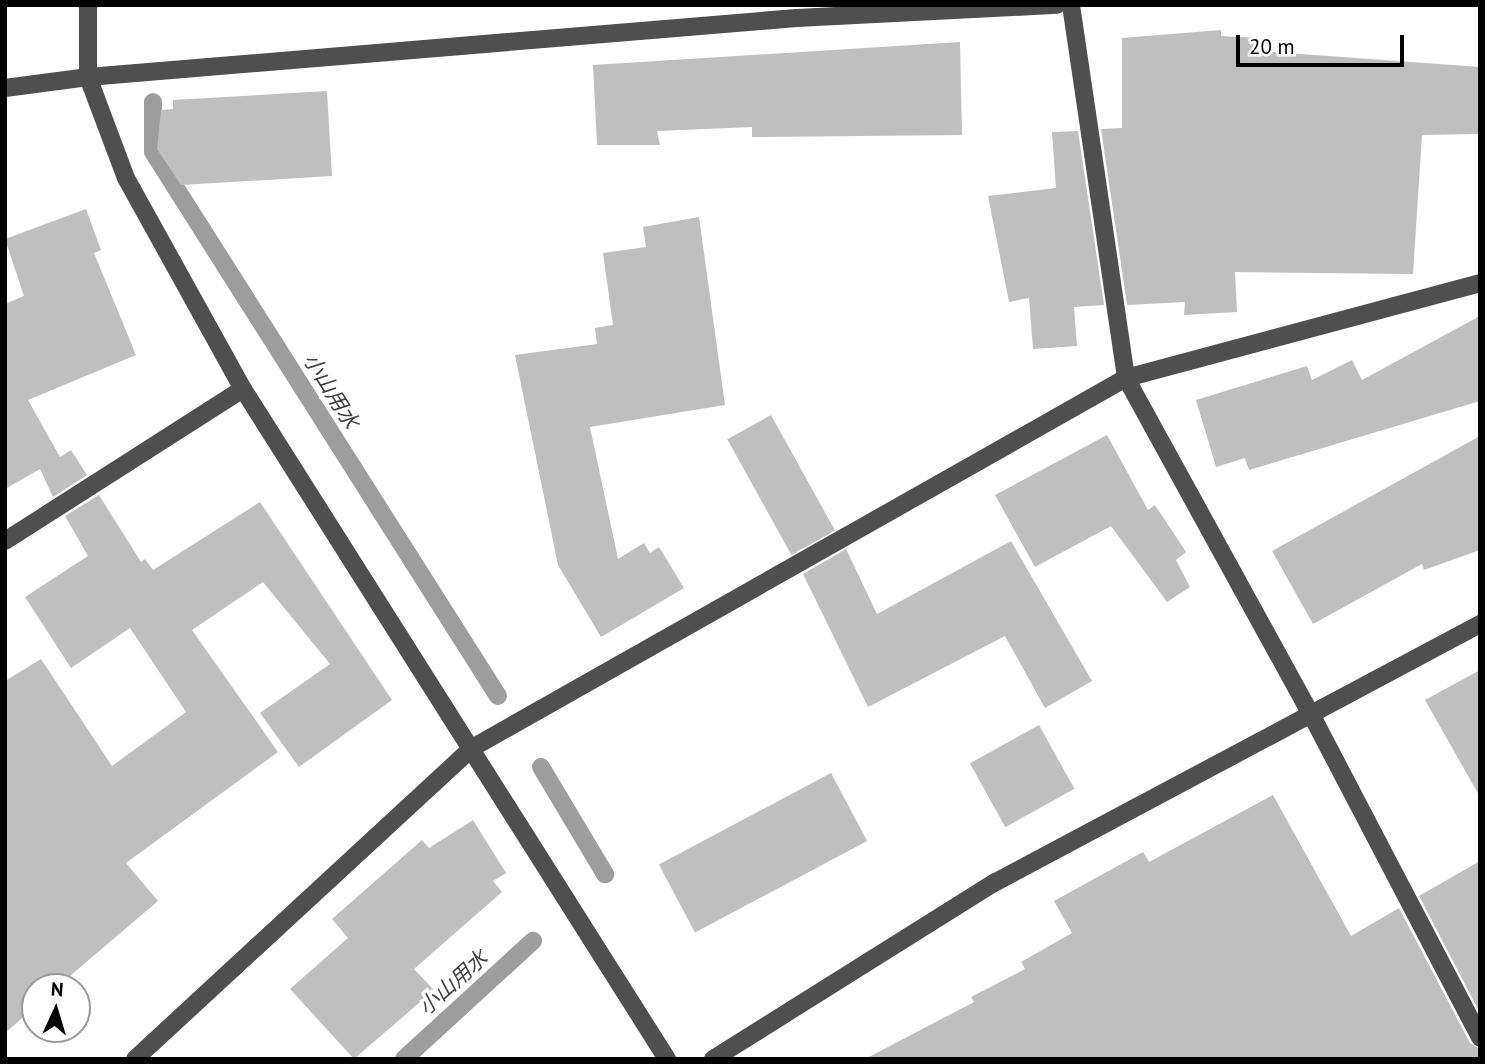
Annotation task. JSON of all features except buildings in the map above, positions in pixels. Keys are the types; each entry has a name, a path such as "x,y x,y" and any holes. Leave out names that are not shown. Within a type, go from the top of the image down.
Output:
{"street":[{"path":"88,5 88,78 126,178 243,389 667,1059"},
{"path":"5,88 796,12 1057,5"},
{"path":"1071,5 1126,378 1312,716 1480,1038"},
{"path":"135,1059 472,748 1126,378 1480,283"},
{"path":"5,541 243,389"},
{"path":"713,1059 994,883 1312,716 1480,624"}],"waterway":[{"name":"小山用水","path":"153,102 153,152 498,696"},
{"name":"小山用水","path":"541,767 605,874"},
{"name":"小山用水","path":"404,1059 533,941"}]}
